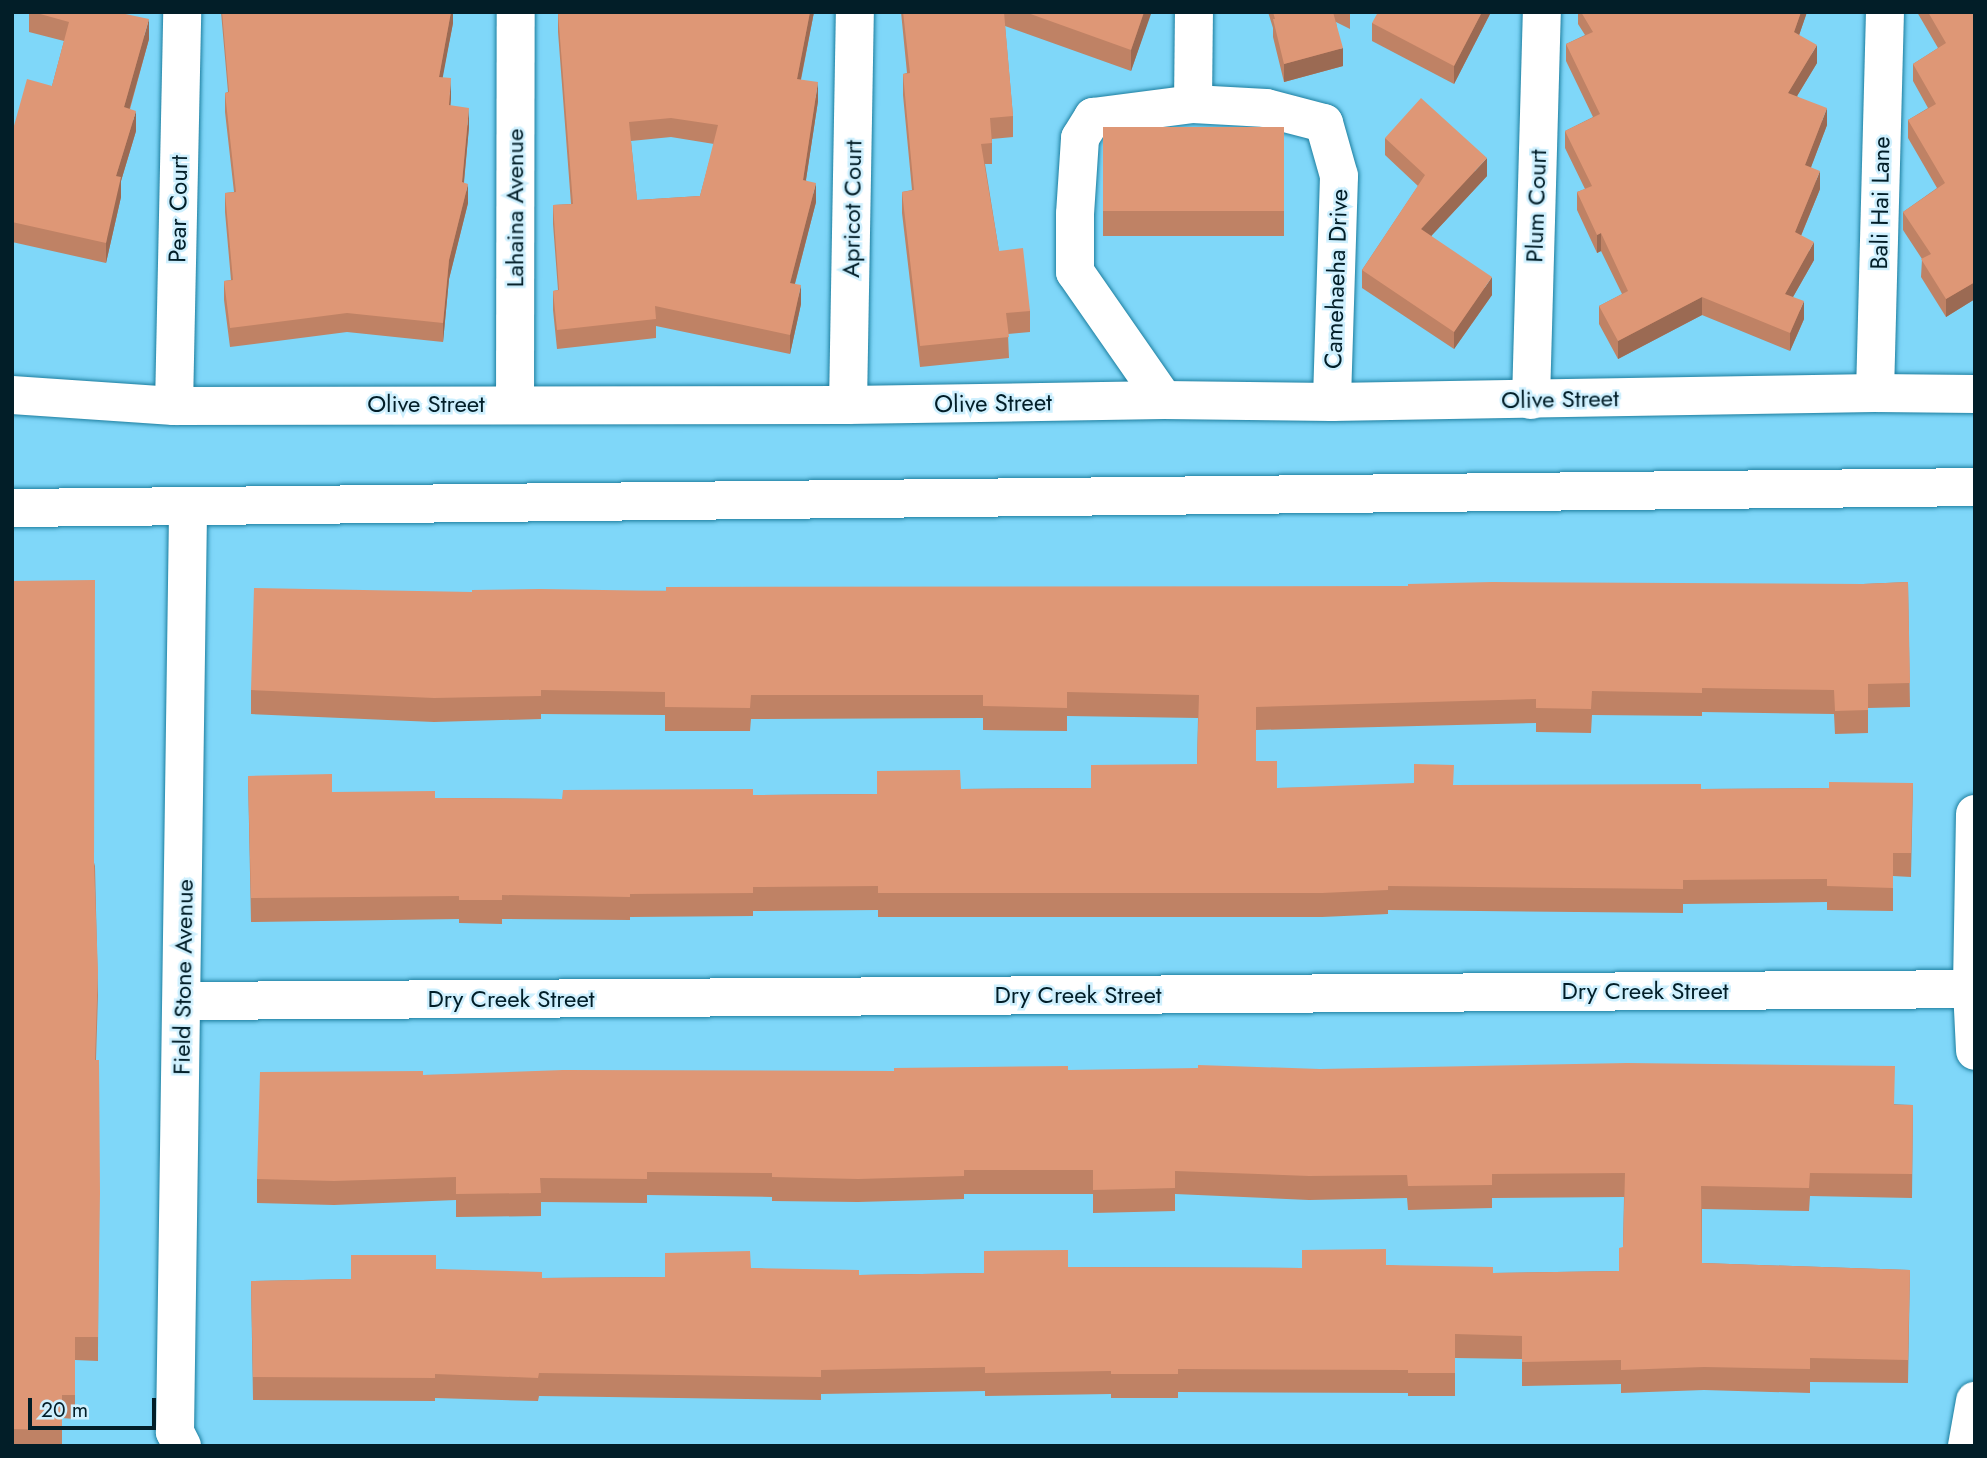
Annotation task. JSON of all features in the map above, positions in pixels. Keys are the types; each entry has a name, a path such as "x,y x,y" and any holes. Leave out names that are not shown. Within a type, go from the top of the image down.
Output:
{"street":[{"name":"Pear Court","path":"174,406 182,12"},
{"name":"Lahaina Avenue","path":"515,404 516,12"},
{"name":"Apricot Court","path":"848,405 855,12"},
{"path":"1193,104 1194,12"},
{"name":"Plum Court","path":"1531,400 1542,12"},
{"name":"Bali Hai Lane","path":"1875,393 1885,12"},
{"name":"Camehaeha Drive","path":"1164,400 1075,272 1075,214 1080,138 1093,117 1193,104 1266,108 1324,123 1339,176 1332,402"},
{"name":"Olive Street","path":"12,396 174,406 848,405 1164,400 1332,402 1875,393 1975,394"},
{"path":"12,508 1975,487"},
{"name":"Field Stone Avenue","path":"182,1446 175,1432 188,507"},
{"path":"1975,814 1972,989 1975,1051"},
{"name":"Dry Creek Street","path":"183,1001 1972,989"},
{"path":"1967,1446 1975,1401"}],"building":[{"path":"33,12 116,12 149,19 124,107 136,111 116,176 121,177 106,243 12,222 12,133 27,79 52,86 69,22"},
{"path":"222,12 451,12 439,77 451,78 449,105 469,108 462,182 468,184 449,260 443,323 347,313 230,328 224,281 233,280 225,193 236,192 225,93 229,92"},
{"path":"810,12 797,79 818,82 803,180 816,183 790,283 801,285 790,335 655,306 656,319 557,330 553,291 559,290 553,205 573,204 558,13","holes":["671,118 718,125 700,196 637,200 629,122"]},
{"path":"903,12 1004,12 1013,116 990,118 992,143 981,144 999,251 1023,248 1030,311 1006,313 1009,337 920,346 902,192 914,190 903,74 910,73"},
{"path":"1025,12 1144,12 1131,50"},
{"path":"1273,12 1333,12 1343,48 1284,64"},
{"path":"1378,12 1482,12 1454,66 1372,23"},
{"path":"1581,12 1801,12 1794,32 1817,45 1788,93 1827,108 1805,165 1820,171 1795,232 1814,242 1785,294 1804,301 1790,333 1702,297 1618,341 1599,306 1628,291 1601,233 1597,235 1577,192 1592,186 1565,131 1600,114 1566,44 1593,32"},
{"path":"1928,12 1975,12 1975,282 1946,299 1921,259 1931,254 1903,212 1945,183 1908,120 1936,104 1913,64 1946,43"},
{"path":"1421,98 1487,158 1421,229 1492,277 1454,332 1362,270 1425,175 1385,138"},
{"path":"1103,127 1284,127 1284,211 1103,211"},
{"path":"95,580 94,864 98,971 95,1060 99,1060 100,1193 98,1337 75,1337 75,1395 62,1395 62,1430 12,1429 12,581"},
{"path":"1492,582 1908,582 1910,683 1868,684 1868,710 1835,711 1834,690 1702,688 1702,693 1592,691 1591,709 1536,708 1536,699 1256,707 1256,761 1277,761 1277,788 1414,783 1414,764 1454,765 1453,785 1701,784 1701,789 1829,788 1829,782 1913,783 1911,853 1893,853 1893,888 1827,886 1827,879 1683,880 1683,889 1388,886 1388,890 1322,893 878,893 878,886 753,887 753,893 630,894 630,897 502,895 502,900 459,900 459,896 251,898 248,776 332,774 332,792 435,791 435,798 562,799 563,790 753,789 753,795 877,794 877,771 960,770 961,789 1091,788 1091,765 1197,764 1199,695 1067,692 1067,708 983,706 983,695 751,695 750,708 665,707 665,692 541,690 541,696 434,698 251,690 254,588 472,592 540,589 666,591 666,587 1408,586"},
{"path":"1627,1063 1895,1066 1894,1105 1913,1105 1912,1174 1810,1173 1809,1188 1701,1186 1702,1263 1910,1270 1908,1360 1810,1358 1810,1369 1704,1367 1621,1370 1621,1360 1522,1362 1522,1336 1455,1334 1455,1373 1408,1373 1408,1370 1178,1369 1178,1374 1111,1374 1111,1371 985,1373 985,1367 821,1370 821,1377 539,1373 538,1378 435,1374 435,1378 253,1377 251,1281 351,1279 351,1255 436,1255 436,1269 542,1272 542,1278 665,1277 665,1253 750,1251 751,1268 859,1270 859,1275 984,1273 984,1251 1068,1250 1068,1267 1302,1268 1302,1250 1386,1249 1386,1265 1493,1267 1493,1273 1619,1271 1619,1248 1623,1247 1625,1173 1492,1174 1492,1185 1408,1186 1407,1175 1309,1176 1175,1171 1175,1188 1093,1190 1093,1170 964,1170 964,1176 858,1179 772,1177 772,1173 647,1172 647,1179 540,1178 541,1193 456,1194 456,1177 334,1181 257,1179 260,1072 423,1071 423,1075 563,1070 894,1071 894,1068 1068,1066 1068,1070 1198,1068 1198,1065 1320,1069"}]}
